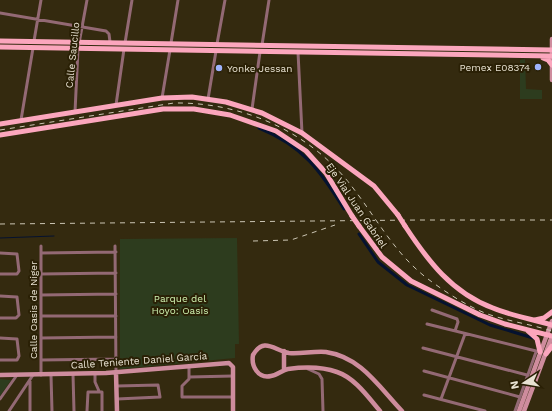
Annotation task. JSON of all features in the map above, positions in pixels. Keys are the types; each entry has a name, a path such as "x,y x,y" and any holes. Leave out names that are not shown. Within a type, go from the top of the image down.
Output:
{"main road":[{"path":"0,41 79,41 552,50"},
{"path":"332,46 332,53"},
{"path":"0,47 552,56"},
{"path":"537,56 547,59 552,65"},
{"name":"Eje Vial Juan Gabriel","path":"0,124 162,98 208,99 252,109 276,119 302,133 374,186 398,215 433,266 459,290 494,309 552,324"},
{"name":"Eje Vial Juan Gabriel","path":"0,135 163,109 194,109 226,114 248,120 276,131 306,151 326,173 352,216 382,258 411,281 480,315 526,330 551,336"},
{"path":"534,320 544,318 552,312"},
{"path":"526,330 537,339 541,353 552,346"}],"street":[{"path":"34,41 40,0"},
{"name":"Calle Saucillo","path":"75,112 78,48 86,0"},
{"path":"125,43 132,0"},
{"path":"171,43 178,0"},
{"path":"217,44 224,0"},
{"path":"262,45 269,0"},
{"path":"0,13 107,31 110,42"},
{"path":"552,39 552,80"},
{"path":"21,120 33,48"},
{"path":"116,105 124,49"},
{"path":"162,98 170,50"},
{"path":"208,99 216,51"},
{"path":"252,109 260,52"},
{"path":"298,52 302,133"},
{"name":"Calle Oasis de Niger","path":"40,246 41,375"},
{"path":"116,246 117,411"},
{"path":"40,253 116,252"},
{"path":"0,253 17,254 18,271 16,274 0,274"},
{"path":"41,274 116,273"},
{"path":"41,295 116,294"},
{"path":"0,296 17,296 19,315 16,318 0,318"},
{"path":"432,310 457,319 458,322 455,331"},
{"path":"41,316 116,316"},
{"path":"427,324 541,353"},
{"path":"514,411 527,375 551,336 552,324"},
{"path":"441,399 465,334"},
{"path":"41,338 116,337"},
{"path":"0,338 18,339 19,356 17,360 0,360"},
{"path":"380,411 355,383 342,374 330,370 308,368 284,370 272,376 263,376 254,368 252,359 255,352 262,346 272,346 284,351 325,352 346,357 363,368 400,410"},
{"path":"423,348 527,375"},
{"path":"284,351 284,370"},
{"path":"519,411 541,353"},
{"path":"524,411 541,353"},
{"path":"41,360 116,359"},
{"name":"Calle Teniente Daniel García","path":"0,375 116,373 228,362 231,364 233,376"},
{"path":"189,366 189,377 182,387 183,397 233,397"},
{"path":"308,368 319,374 322,379 324,411"},
{"path":"424,371 520,397"},
{"path":"73,374 74,411"},
{"path":"95,374 95,382 99,391 102,392 102,411"},
{"path":"0,399 17,375"},
{"path":"9,411 33,375"},
{"path":"51,375 52,411"},
{"path":"189,377 233,376 233,411"},
{"path":"30,380 30,411"},
{"path":"88,411 87,392 90,391 95,382"},
{"path":"117,386 158,385 160,397 117,399"},
{"path":"90,391 99,391"},
{"path":"424,395 485,411"}],"green space":[{"path":"525,59 526,89 542,90 542,99 520,99 520,60"},
{"name":"Parque del Hoyo: Oasis","path":"237,238 239,344 235,344 235,358 120,369 120,239"},
{"path":"0,379 11,380 0,396"}],"waterway":[{"path":"259,128 274,135 299,151 327,182 344,209"},
{"path":"359,234 378,262 407,285 490,325 533,338"},
{"path":"0,238 54,236"}],"railway":[{"path":"0,130 174,103 200,104 225,108 250,115 274,124 296,136 317,151 336,168 353,188 387,236 406,259 434,284 477,310 501,318 552,331"},
{"path":"0,224 552,220"},
{"path":"253,241 291,240 335,225"}],"place":[{"name":"Pemex E08374","path":"538,67"},
{"name":"Yonke Jessan","path":"219,68"}]}
